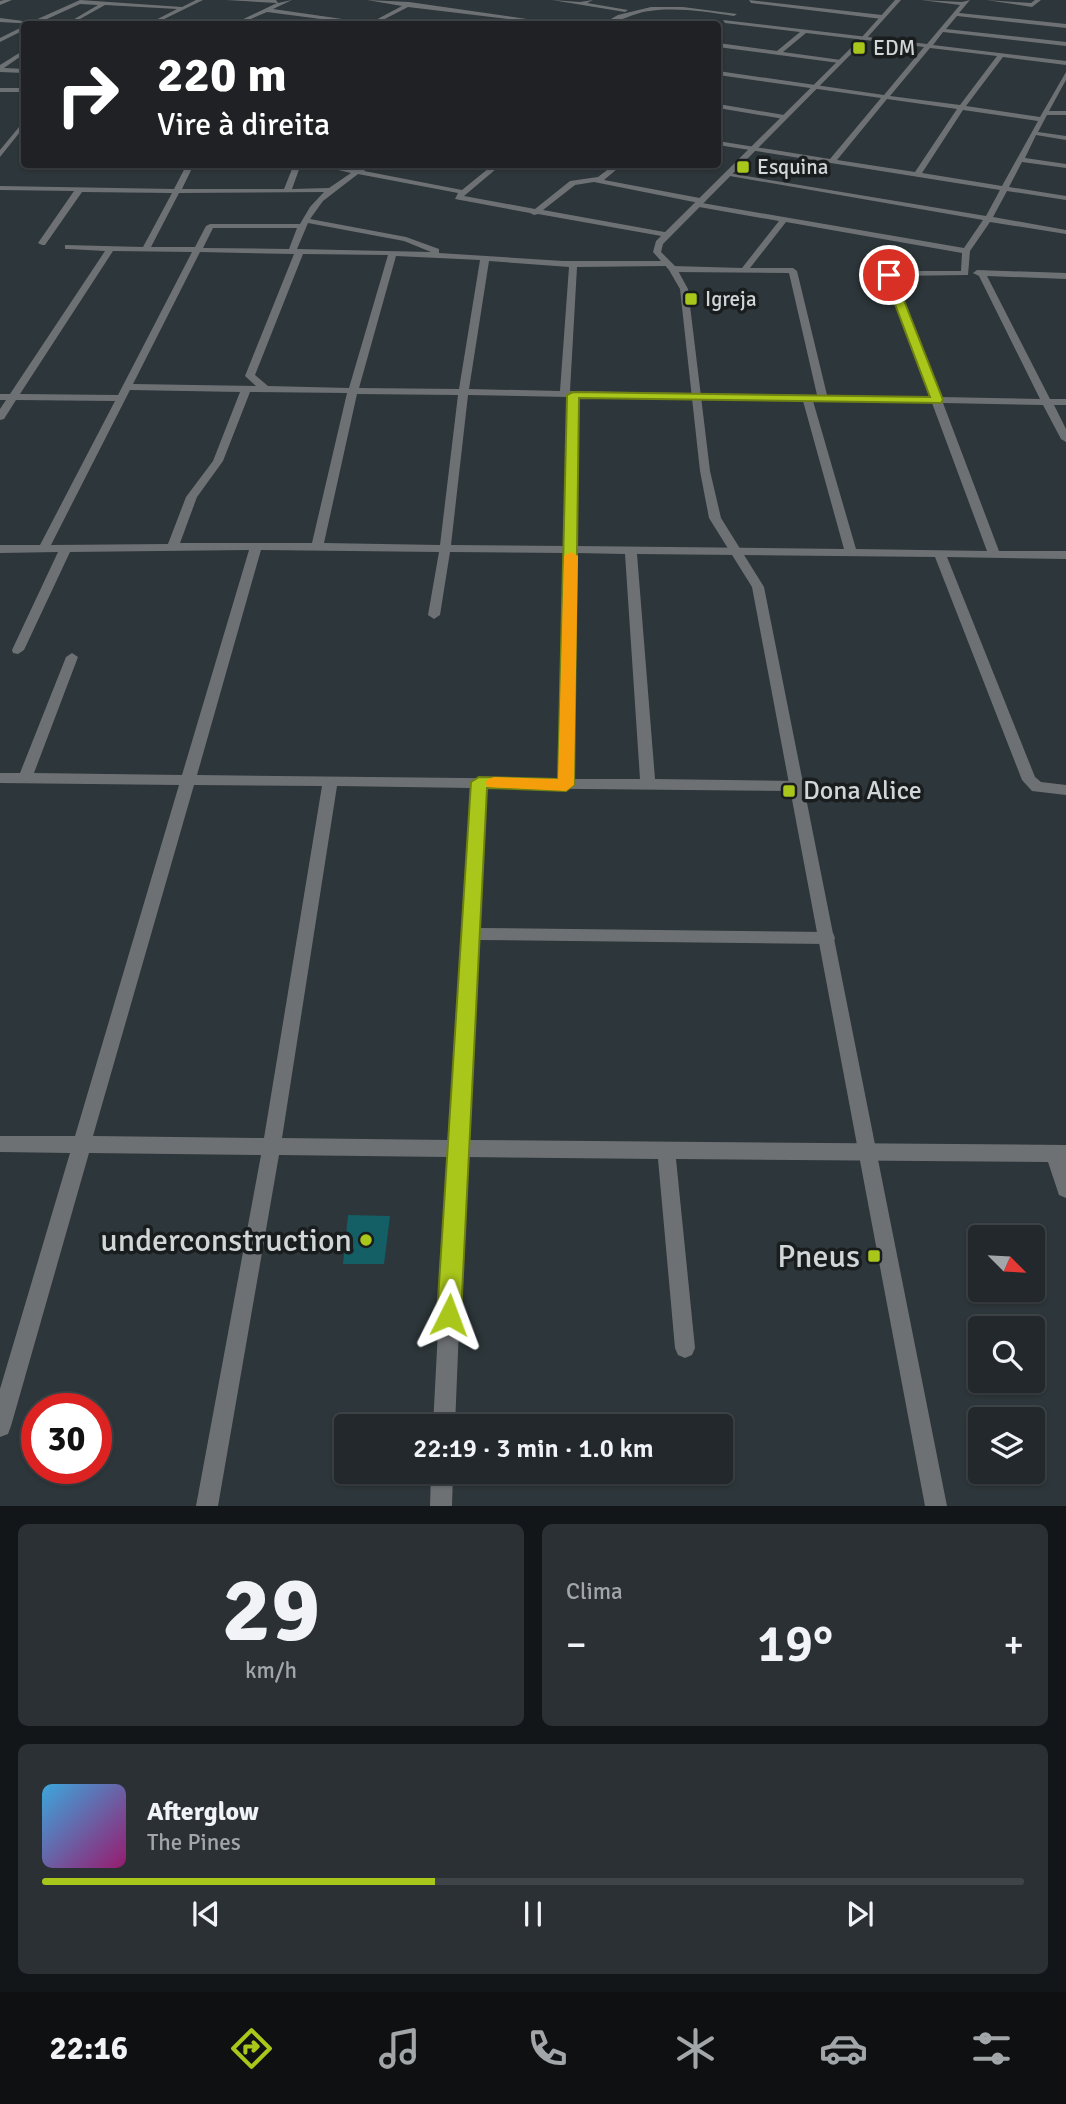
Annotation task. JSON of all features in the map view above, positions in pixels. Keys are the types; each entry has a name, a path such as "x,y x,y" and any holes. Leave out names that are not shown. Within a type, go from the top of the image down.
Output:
{"street":[{"path":"0,3 9,0"},
{"path":"157,21 200,0"},
{"path":"229,0 287,1"},
{"path":"370,0 522,21"},
{"path":"376,21 417,0"},
{"path":"555,0 617,11 650,4 734,14"},
{"path":"581,4 590,0"},
{"path":"721,24 752,0 882,17"},
{"path":"898,0 864,38 657,247 658,254 682,283 686,298 708,489 715,519 758,587 936,1506"},
{"path":"924,0 965,2"},
{"path":"989,0 1032,5 1038,0"},
{"path":"38,21 81,1 181,8"},
{"path":"242,21 287,1"},
{"path":"257,2 276,6"},
{"path":"831,162 965,2"},
{"path":"73,21 103,4"},
{"path":"266,10 348,21"},
{"path":"608,21 617,11"},
{"path":"955,14 1066,26"},
{"path":"0,20 21,23"},
{"path":"725,21 1066,63"},
{"path":"0,40 21,30"},
{"path":"943,30 1066,44"},
{"path":"778,53 805,31"},
{"path":"721,45 839,61"},
{"path":"0,69 21,54"},
{"path":"918,174 961,108 1001,55"},
{"path":"0,69 21,71"},
{"path":"721,73 961,108 1043,116 1066,112"},
{"path":"965,272 966,251 988,219 1049,105 1062,88 1066,74"},
{"path":"0,90 21,90"},
{"path":"1049,105 1066,112"},
{"path":"721,106 784,117"},
{"path":"0,155 21,126"},
{"path":"1034,133 1066,138"},
{"path":"721,144 1066,198"},
{"path":"1019,159 1066,166"},
{"path":"146,249 189,168"},
{"path":"286,191 296,168"},
{"path":"334,168 463,192"},
{"path":"222,389 250,376 295,253 303,223 316,201 328,190 364,168"},
{"path":"494,168 458,197 667,235"},
{"path":"595,180 614,168"},
{"path":"728,175 1066,232"},
{"path":"534,212 573,183 595,180 784,220 966,251"},
{"path":"0,188 328,190"},
{"path":"42,243 79,190"},
{"path":"299,191 316,201"},
{"path":"745,269 784,220"},
{"path":"43,550 210,226 303,223 406,239 444,255"},
{"path":"68,247 393,253 485,257 573,265 793,271 823,399"},
{"path":"0,417 110,249"},
{"path":"317,547 354,390 393,253"},
{"path":"434,615 485,257"},
{"path":"566,785 571,551 569,395 573,265"},
{"path":"994,553 890,274 965,272 1066,276"},
{"path":"982,274 1066,439"},
{"path":"250,376 266,390"},
{"path":"128,387 1066,402"},
{"path":"173,546 192,497 218,461 246,389"},
{"path":"0,397 121,398"},
{"path":"807,399 852,553"},
{"path":"0,1426 256,546"},
{"path":"0,550 256,546 1066,555"},
{"path":"18,650 65,549"},
{"path":"631,550 648,785"},
{"path":"939,553 1028,780 1037,787 1066,790"},
{"path":"25,778 72,657"},
{"path":"0,778 796,786"},
{"path":"445,1414 479,782"},
{"path":"207,1506 272,1144 330,783"},
{"path":"471,934 827,938"},
{"path":"0,1144 272,1144 1060,1154 1066,1189"},
{"path":"666,1150 685,1348"},
{"path":"440,1506 441,1484"}],"building":[{"name":"underconstruction","path":"348,1215 390,1216 384,1264 343,1264"}],"slow traffic":[{"path":"494,783 566,785 571,556"}],"place":[{"name":"EDM","path":"859,48"},
{"name":"Esquina","path":"743,167"},
{"name":"Igreja","path":"691,299"},
{"name":"Dona Alice","path":"789,791"},
{"name":"underconstruction","path":"366,1240"},
{"name":"Pneus","path":"874,1256"}],"route":[{"path":"449,1315 479,782 566,785 573,395 937,400 889,275"}]}
